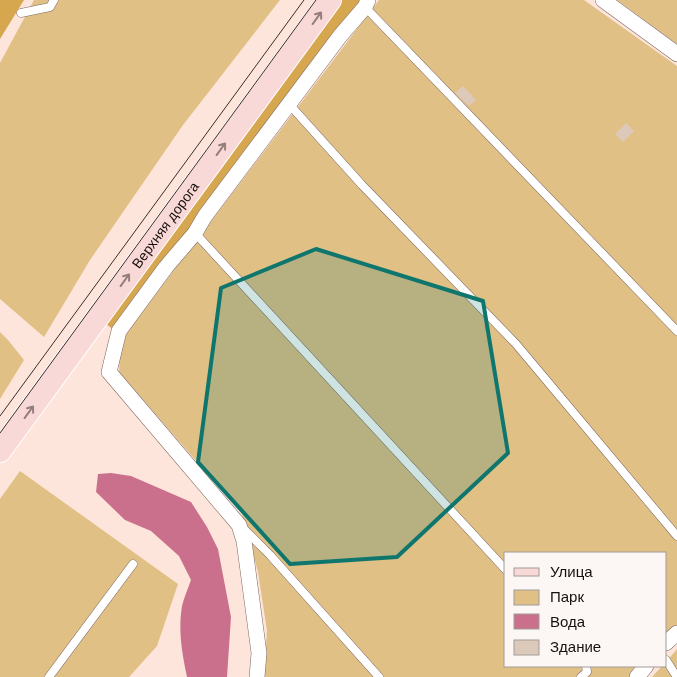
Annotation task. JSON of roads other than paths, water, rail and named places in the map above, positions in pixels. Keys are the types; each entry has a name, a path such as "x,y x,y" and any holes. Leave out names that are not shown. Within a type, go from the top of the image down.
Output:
{"main road":[{"name":"Верхняя дорога","path":"0,451 330,0"}],"street":[{"path":"603,0 677,54"},
{"path":"257,677 258,653 244,541 240,525 109,372 119,332 166,268 195,233 205,216 340,36 367,4"},
{"path":"667,643 677,633"},
{"path":"637,677 645,667"}],"lane":[{"path":"21,13 50,7 54,0"},
{"path":"367,4 677,331"},
{"path":"289,104 362,185 516,344 677,536"},
{"path":"195,233 504,568"},
{"path":"240,525 270,555 378,677"},
{"path":"49,677 133,564"},
{"path":"667,662 677,677"},
{"path":"581,677 587,672 586,667"}],"water":[{"path":"111,473 131,476 191,502 207,527 218,549 231,617 227,677 187,677 182,651 180,624 182,606 191,580 179,556 151,531 125,520 96,492 98,474"}],"tram line":[{"path":"0,416 304,0"},
{"path":"0,433 316,0"}]}
